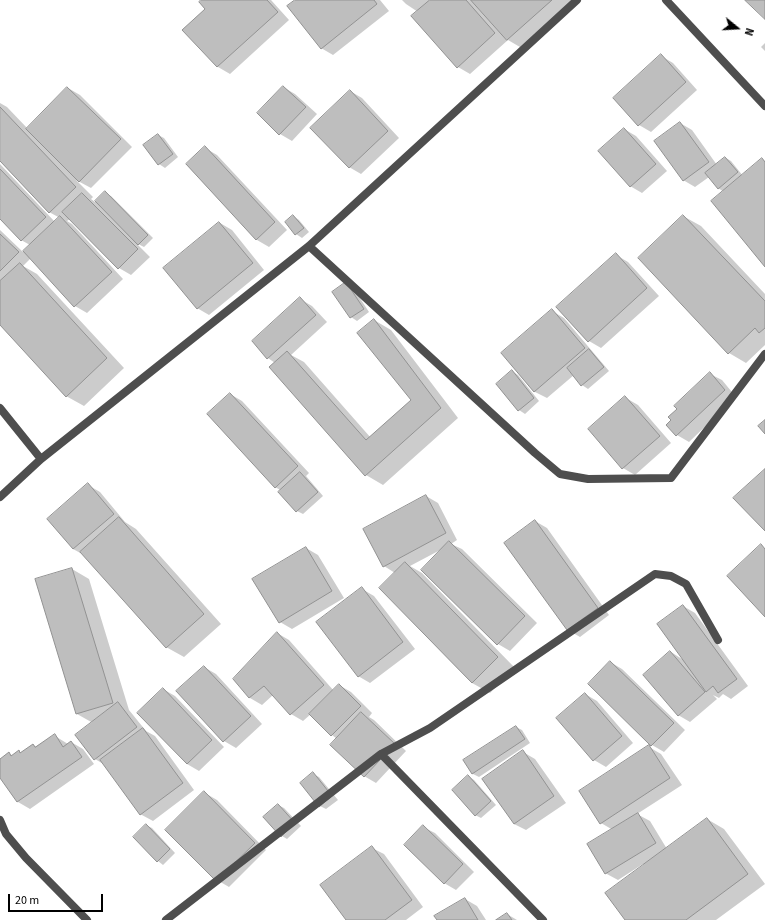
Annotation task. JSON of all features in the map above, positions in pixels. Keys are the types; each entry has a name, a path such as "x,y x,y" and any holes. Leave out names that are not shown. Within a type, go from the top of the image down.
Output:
{"street":[{"path":"0,497 41,459 309,246 578,0"},
{"path":"666,0 765,106"},
{"path":"309,246 535,453 560,474 588,479 672,478 765,354"},
{"path":"0,408 41,459"},
{"path":"166,920 381,754 430,728 655,574 670,576 686,584 718,640"},
{"path":"381,754 543,920"},
{"path":"0,820 6,834 26,858 87,920"}],"building":[{"path":"201,0 267,0 278,12 217,67 182,30 205,9 199,2"},
{"path":"295,0 374,0 377,4 321,49 287,6"},
{"path":"430,0 466,0 495,33 457,68 411,16"},
{"path":"471,0 552,0 507,40"},
{"path":"745,0 765,0 765,19"},
{"path":"661,54 686,82 638,126 613,98"},
{"path":"283,86 306,107 279,135 257,113"},
{"path":"67,87 121,139 79,182 26,129"},
{"path":"350,90 388,131 349,168 310,128"},
{"path":"0,107 76,187 49,213 0,161"},
{"path":"680,122 709,162 683,181 654,141"},
{"path":"624,128 656,164 630,187 598,151"},
{"path":"158,134 173,154 158,165 143,145"},
{"path":"205,146 275,222 256,240 186,164"},
{"path":"725,157 738,172 718,189 705,173"},
{"path":"762,158 765,162 765,267 711,201"},
{"path":"0,169 46,217 21,241 0,219"},
{"path":"105,191 148,235 138,245 95,201"},
{"path":"82,193 138,249 118,269 62,212"},
{"path":"293,215 304,228 295,235 285,222"},
{"path":"683,215 765,301 765,328 759,333 755,328 728,354 638,258"},
{"path":"60,216 112,272 74,307 23,251"},
{"path":"219,222 253,263 197,309 163,268"},
{"path":"0,234 19,252 0,271"},
{"path":"616,253 647,288 588,342 556,307"},
{"path":"20,263 107,358 66,397 0,325 0,281"},
{"path":"346,282 364,309 350,318 332,292"},
{"path":"300,297 316,315 267,359 252,341"},
{"path":"552,309 585,348 534,392 501,353"},
{"path":"374,319 441,408 365,476 269,367 287,351 366,440 411,400 357,333"},
{"path":"589,349 604,367 581,386 567,368"},
{"path":"512,370 534,398 518,411 496,384"},
{"path":"710,372 725,390 676,436 666,425 671,420 668,417 677,409 674,406"},
{"path":"230,393 298,466 275,488 207,414"},
{"path":"625,396 660,436 622,469 588,429"},
{"path":"765,420 765,434 758,426"},
{"path":"765,469 765,531 733,498"},
{"path":"300,472 318,492 296,512 278,492"},
{"path":"88,483 114,514 73,549 47,519"},
{"path":"426,495 446,533 383,567 363,529"},
{"path":"119,517 204,614 166,648 80,552"},
{"path":"535,520 598,608 567,630 504,543"},
{"path":"449,541 525,616 497,645 421,570"},
{"path":"761,544 765,549 765,617 727,576"},
{"path":"306,547 332,591 279,623 252,579"},
{"path":"405,562 498,657 472,683 379,588"},
{"path":"72,568 113,703 76,714 35,579"},
{"path":"362,587 403,642 358,677 316,622"},
{"path":"683,605 737,679 718,693 713,686 706,692 657,624"},
{"path":"277,632 324,685 290,715 264,686 249,698 233,679"},
{"path":"670,651 705,692 678,716 643,675"},
{"path":"610,661 674,723 651,746 588,684"},
{"path":"204,666 251,716 223,742 176,691"},
{"path":"339,684 361,706 331,736 309,714"},
{"path":"163,688 212,740 187,764 137,713"},
{"path":"585,693 622,736 593,761 556,718"},
{"path":"118,702 137,727 94,760 75,735"},
{"path":"361,712 395,744 364,777 330,745"},
{"path":"516,726 525,739 472,774 463,760"},
{"path":"143,728 183,783 140,815 100,760"},
{"path":"55,734 63,747 71,741 82,757 17,802 0,778 0,759 9,752 11,756 19,750 20,753 33,744 35,747"},
{"path":"649,745 670,778 600,824 579,791"},
{"path":"523,750 554,796 514,824 482,779"},
{"path":"313,772 332,796 319,807 300,783"},
{"path":"468,775 491,801 475,816 452,790"},
{"path":"204,791 255,843 216,881 165,830"},
{"path":"278,804 295,823 281,837 263,817"},
{"path":"638,813 656,843 605,874 587,844"},
{"path":"707,818 748,874 686,920 625,920 605,893"},
{"path":"146,824 170,849 157,862 133,837"},
{"path":"423,825 463,864 444,884 404,845"},
{"path":"372,846 412,900 385,920 346,920 320,885"},
{"path":"465,898 478,920 437,920 434,916"},
{"path":"507,913 512,920 496,920"}]}
